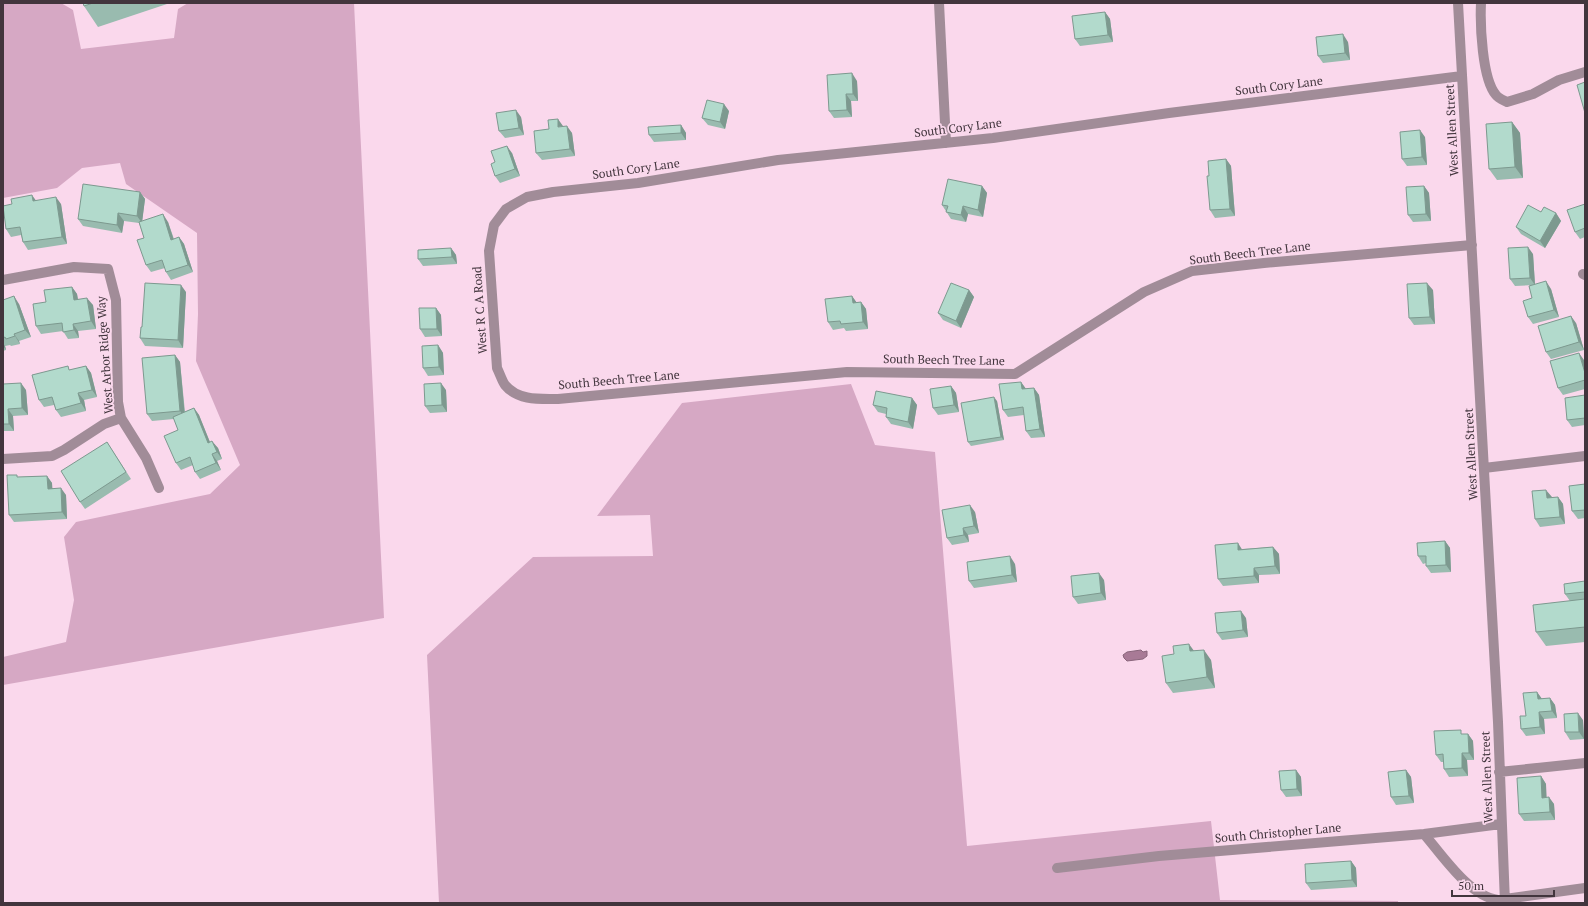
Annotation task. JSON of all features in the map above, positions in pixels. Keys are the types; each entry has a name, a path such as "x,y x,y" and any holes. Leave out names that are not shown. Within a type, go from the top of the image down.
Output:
{"street":[{"path":"940,3 946,143"},
{"name":"West Allen Street","path":"1458,3 1500,772 1505,901"},
{"path":"1481,3 1480,21 1484,55 1489,79 1496,95 1506,102 1521,99 1558,80 1585,72"},
{"name":"South Cory Lane","path":"489,251 494,225 506,209 527,197 537,195 638,183 805,157 946,143 1462,76"},
{"name":"South Beech Tree Lane","path":"497,368 506,386 516,394 536,399 847,372 1015,374 1144,292 1192,271 1264,263 1472,245"},
{"name":"West R C A Road","path":"489,251 497,368"},
{"name":"West Arbor Ridge Way","path":"3,280 74,267 108,269 116,300 118,402 122,418 146,458 159,488"},
{"path":"3,459 52,456 104,424 122,418"},
{"path":"1484,468 1585,456"},
{"path":"1500,772 1585,763"},
{"name":"South Christopher Lane","path":"1057,868 1159,856 1424,834 1502,824"},
{"path":"1424,834 1455,870 1484,896 1505,901 1585,888"}],"shaded area":[{"path":"3,3 61,3 73,10 81,49 174,38 178,9 188,3 354,3 384,618 3,685 3,657 66,642 74,600 64,537 76,522 210,494 240,465 196,361 198,314 197,233 126,184 120,163 82,168 57,188 3,198"},
{"path":"851,384 875,445 935,452 967,846 1211,821 1220,900 1398,901 1398,903 439,903 427,655 533,557 653,556 650,515 597,516 682,403"},
{"path":"1141,650 1143,652 1147,651 1147,656 1143,659 1127,661 1124,658 1123,655 1127,652"}],"building":[{"path":"83,3 93,3 84,6"},
{"path":"1105,12 1108,35 1075,39 1072,16"},
{"path":"1343,34 1345,53 1318,56 1316,37"},
{"path":"852,73 853,94 846,94 847,110 829,111 827,75"},
{"path":"1585,82 1585,113 1577,85"},
{"path":"707,100 724,104 720,122 702,118"},
{"path":"516,110 519,128 499,131 496,113"},
{"path":"558,119 558,127 567,126 570,149 536,153 534,131 549,129 548,120"},
{"path":"1512,122 1515,167 1489,169 1486,124"},
{"path":"681,125 681,133 649,135 648,127"},
{"path":"1420,130 1422,157 1402,159 1400,132"},
{"path":"507,146 515,169 495,176 491,164 495,162 491,151"},
{"path":"1226,159 1230,209 1210,210 1207,176 1209,176 1208,161"},
{"path":"948,179 982,186 978,210 963,206 961,215 946,212 948,206 942,205"},
{"path":"83,184 140,192 137,216 118,213 117,225 78,219"},
{"path":"1424,186 1426,214 1408,215 1406,187"},
{"path":"32,195 33,201 56,197 62,237 23,242 20,227 6,229 3,206 12,204 11,199"},
{"path":"1585,204 1585,228 1575,232 1567,210"},
{"path":"1528,205 1541,212 1544,207 1556,213 1540,241 1516,227"},
{"path":"163,214 171,240 179,237 188,265 166,272 162,260 146,265 137,240 144,238 139,222"},
{"path":"1528,247 1530,278 1510,279 1508,248"},
{"path":"451,248 452,257 418,259 418,250"},
{"path":"1546,281 1554,310 1528,317 1523,301 1532,298 1529,286"},
{"path":"145,283 181,285 178,340 140,338"},
{"path":"951,283 969,290 956,321 938,313"},
{"path":"1427,283 1430,317 1409,318 1407,284"},
{"path":"72,287 74,300 87,298 91,321 73,324 74,330 63,332 62,323 36,326 33,304 46,302 44,290"},
{"path":"14,296 25,330 6,339 5,337 3,338 3,300"},
{"path":"852,296 853,303 861,302 863,322 841,324 840,321 828,322 825,299"},
{"path":"419,308 436,308 437,329 420,329"},
{"path":"1571,316 1579,342 1546,352 1538,326"},
{"path":"438,345 439,367 423,368 422,346"},
{"path":"1579,353 1585,373 1585,380 1558,388 1550,361"},
{"path":"175,355 180,411 147,414 142,358"},
{"path":"68,366 69,370 86,366 92,390 78,393 81,403 56,410 52,397 39,400 32,375"},
{"path":"1021,382 1022,389 1034,388 1040,429 1026,431 1023,407 1003,410 999,384"},
{"path":"21,383 22,408 8,409 9,424 3,424 3,384"},
{"path":"441,383 442,405 425,406 424,384"},
{"path":"951,386 954,405 933,408 930,389"},
{"path":"876,391 912,398 908,422 886,417 887,408 873,405"},
{"path":"1585,395 1585,418 1567,420 1565,398"},
{"path":"994,397 1001,437 968,442 961,403"},
{"path":"194,408 208,443 212,441 217,452 212,454 216,463 195,472 190,457 176,463 164,436 178,430 173,417"},
{"path":"107,442 126,472 80,502 61,471"},
{"path":"7,475 17,475 17,477 47,476 48,489 61,488 62,512 9,515"},
{"path":"1585,484 1585,510 1572,511 1569,486"},
{"path":"1546,490 1547,498 1558,497 1560,517 1535,519 1532,491"},
{"path":"970,505 974,526 963,528 964,535 947,538 942,510"},
{"path":"1445,541 1446,565 1426,566 1426,556 1418,556 1417,543"},
{"path":"1238,543 1238,550 1273,547 1275,566 1254,568 1254,576 1218,579 1215,545"},
{"path":"1010,556 1012,575 969,581 967,562"},
{"path":"1099,573 1101,593 1073,597 1071,576"},
{"path":"1585,581 1585,592 1565,594 1564,584"},
{"path":"1585,599 1585,627 1536,632 1533,605"},
{"path":"1241,611 1243,630 1217,633 1215,613"},
{"path":"1189,644 1190,651 1204,650 1207,677 1166,683 1162,656 1174,654 1173,646"},
{"path":"1537,692 1538,699 1550,698 1552,711 1539,712 1540,727 1521,729 1520,716 1526,716 1523,693"},
{"path":"1578,713 1579,732 1565,732 1564,714"},
{"path":"1461,730 1461,734 1468,734 1469,753 1462,753 1462,768 1444,769 1443,754 1436,755 1434,731"},
{"path":"1296,770 1297,789 1281,790 1279,771"},
{"path":"1406,770 1409,796 1391,797 1388,772"},
{"path":"1541,776 1542,798 1549,797 1550,812 1519,814 1517,778"},
{"path":"1351,861 1352,880 1306,883 1305,864"}]}
